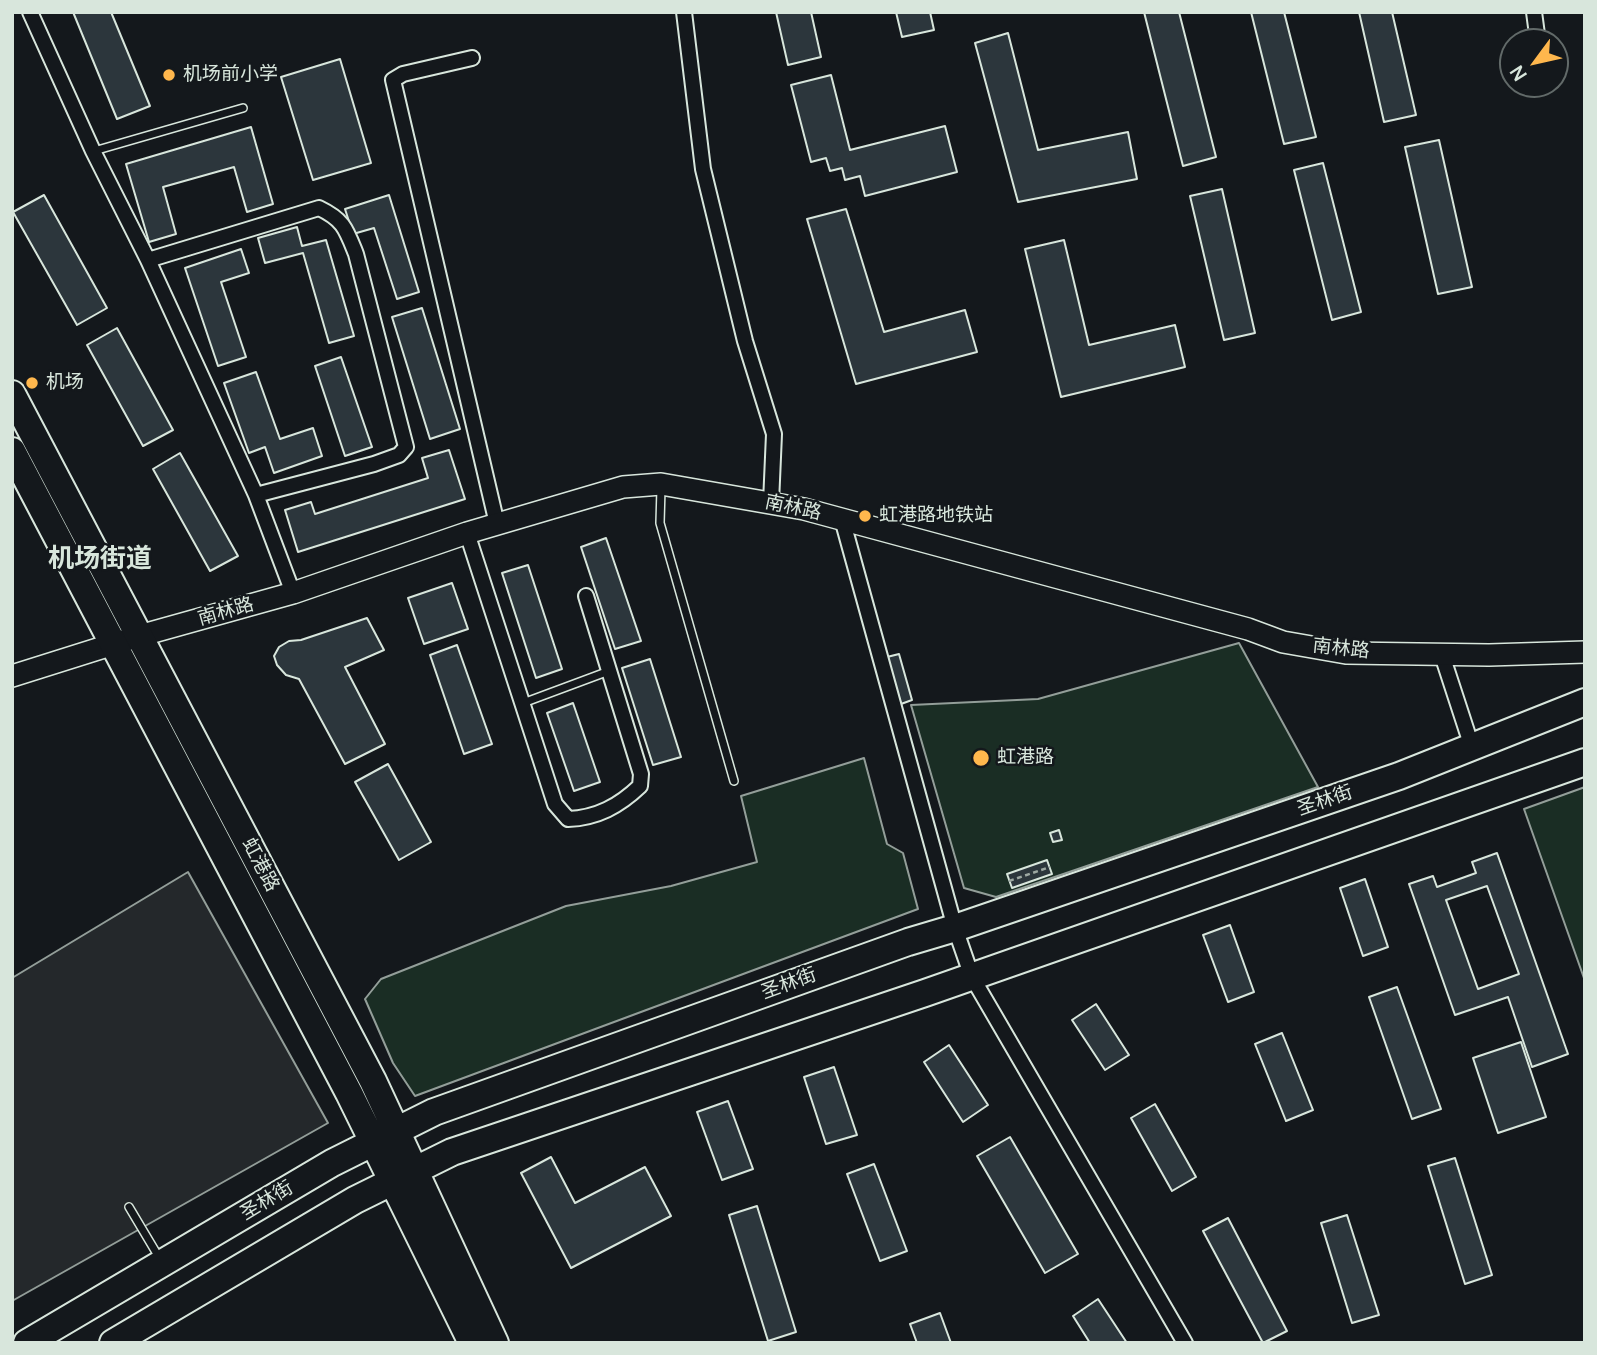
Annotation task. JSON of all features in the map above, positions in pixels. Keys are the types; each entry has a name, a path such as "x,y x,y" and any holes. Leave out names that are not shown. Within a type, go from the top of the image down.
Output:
{"highway":[{"name":"虹港路","path":"12,394 373,1081 385,1137"},
{"name":"虹港路","path":"12,451 114,644 495,1343"},
{"name":"圣林街","path":"27,1343 332,1163 434,1112 908,942 1399,776 1585,702"},
{"path":"113,1343 355,1200 452,1152 972,977 1585,762"},
{"name":"虹港路","path":"404,1176 472,1343"}],"street":[{"path":"30,12 93,152 148,260 256,495 293,593"},
{"path":"684,12 703,169 744,341 774,434 771,503"},
{"path":"472,58 403,74 393,80 497,524"},
{"path":"148,260 319,208 337,217 348,234 356,254 406,447 399,455 374,464 256,495"},
{"name":"南林路","path":"12,676 139,636 293,593 497,524 623,487 661,484 771,503 842,519 1248,629 1283,642 1346,653 1443,655 1585,652"},
{"path":"842,519 955,928 972,977 1185,1343"},
{"path":"467,533 555,804 568,819 587,818 606,811 640,786 640,774 586,596"},
{"path":"1443,655 1472,747"}],"lane":[{"path":"93,152 243,108"},
{"path":"661,484 660,523 734,781"},
{"path":"522,703 609,671"},
{"path":"129,1207 162,1263"}],"path":[{"path":"1009,881 1050,867"}],"green space":[{"path":"1239,643 1318,787 996,897 964,888 911,705 1038,699"},
{"path":"864,758 887,844 903,853 918,909 415,1096 393,1063 365,999 381,979 566,906 671,886 757,862 741,796"},
{"path":"1585,787 1585,981 1524,809"}],"shaded area":[{"path":"188,872 328,1123 12,1301 12,978"}],"building":[{"path":"73,12 111,12 150,106 117,119"},
{"path":"776,12 811,12 821,57 788,65"},
{"path":"896,12 930,12 934,30 902,37"},
{"path":"1144,12 1179,12 1216,157 1183,166"},
{"path":"1251,12 1284,12 1316,137 1284,144"},
{"path":"1359,12 1392,12 1416,115 1384,122"},
{"path":"1008,33 1038,150 1128,132 1137,179 1018,202 975,43"},
{"path":"340,59 371,163 313,180 281,77"},
{"path":"831,75 850,150 945,126 957,172 865,196 860,176 845,180 842,168 830,171 826,158 811,162 791,85"},
{"path":"251,127 273,204 247,212 234,167 163,187 176,234 149,242 126,164"},
{"path":"1439,140 1472,287 1438,294 1405,147"},
{"path":"1323,163 1361,312 1332,320 1294,170"},
{"path":"1222,189 1255,333 1224,340 1190,196"},
{"path":"44,195 107,308 77,325 13,212"},
{"path":"389,195 419,292 397,299 374,228 353,234 345,209"},
{"path":"846,209 884,332 965,310 977,352 856,384 807,219"},
{"path":"297,227 302,246 326,240 354,336 329,343 303,253 265,263 258,238"},
{"path":"1064,240 1089,345 1175,325 1185,367 1061,397 1025,249"},
{"path":"241,249 249,273 221,282 246,357 218,366 185,268"},
{"path":"422,308 460,429 430,439 392,317"},
{"path":"117,328 173,430 143,446 87,345"},
{"path":"341,357 372,447 345,456 315,366"},
{"path":"256,372 280,439 313,428 322,456 274,473 265,447 249,453 224,383"},
{"path":"449,450 465,499 298,552 285,510 311,502 315,514 428,478 422,458"},
{"path":"180,453 238,556 210,571 153,469"},
{"path":"606,538 641,641 615,649 581,547"},
{"path":"528,565 562,669 536,678 502,573"},
{"path":"452,583 468,629 424,644 408,598"},
{"path":"367,618 384,650 345,667 385,744 345,764 299,679 286,675 277,665 274,656 279,647 289,641 301,640"},
{"path":"457,645 492,744 464,754 430,655"},
{"path":"899,654 912,700 901,704 887,657"},
{"path":"650,659 681,757 653,765 622,668"},
{"path":"573,703 600,782 574,791 547,713"},
{"path":"388,764 431,842 399,860 355,782"},
{"path":"1059,830 1062,840 1053,842 1050,833"},
{"path":"1497,853 1568,1054 1532,1067 1508,997 1455,1015 1409,884 1433,876 1437,887 1476,873 1472,862","holes":["1487,886 1519,974 1478,989 1446,900"]},
{"path":"1047,860 1052,874 1012,888 1007,874"},
{"path":"1365,879 1388,947 1363,956 1340,888"},
{"path":"1230,925 1254,992 1228,1002 1203,935"},
{"path":"1397,987 1441,1109 1412,1119 1369,997"},
{"path":"1096,1004 1129,1055 1105,1070 1072,1020"},
{"path":"1282,1033 1313,1110 1286,1121 1255,1044"},
{"path":"1521,1042 1546,1117 1498,1133 1473,1058"},
{"path":"949,1045 988,1105 963,1122 924,1062"},
{"path":"834,1067 857,1135 826,1144 804,1077"},
{"path":"728,1101 753,1169 722,1180 697,1112"},
{"path":"1155,1104 1196,1177 1172,1191 1131,1118"},
{"path":"1010,1137 1078,1254 1045,1273 977,1156"},
{"path":"551,1157 575,1203 645,1167 671,1216 571,1268 521,1173"},
{"path":"1455,1158 1492,1275 1465,1284 1428,1166"},
{"path":"874,1164 907,1251 880,1261 847,1174"},
{"path":"757,1206 796,1332 768,1341 729,1215"},
{"path":"1347,1215 1379,1315 1352,1323 1321,1223"},
{"path":"1228,1218 1287,1331 1263,1343 1203,1231"},
{"path":"1098,1299 1127,1343 1090,1343 1073,1316"},
{"path":"940,1313 951,1343 917,1343 910,1324"}],"place":[{"name":"机场前小学","path":"169,75"},
{"name":"机场","path":"32,383"},
{"name":"虹港路地铁站","path":"865,516"},
{"name":"虹港路","path":"981,758"}],"district":[{"name":"机场街道","path":"100,560"}]}
